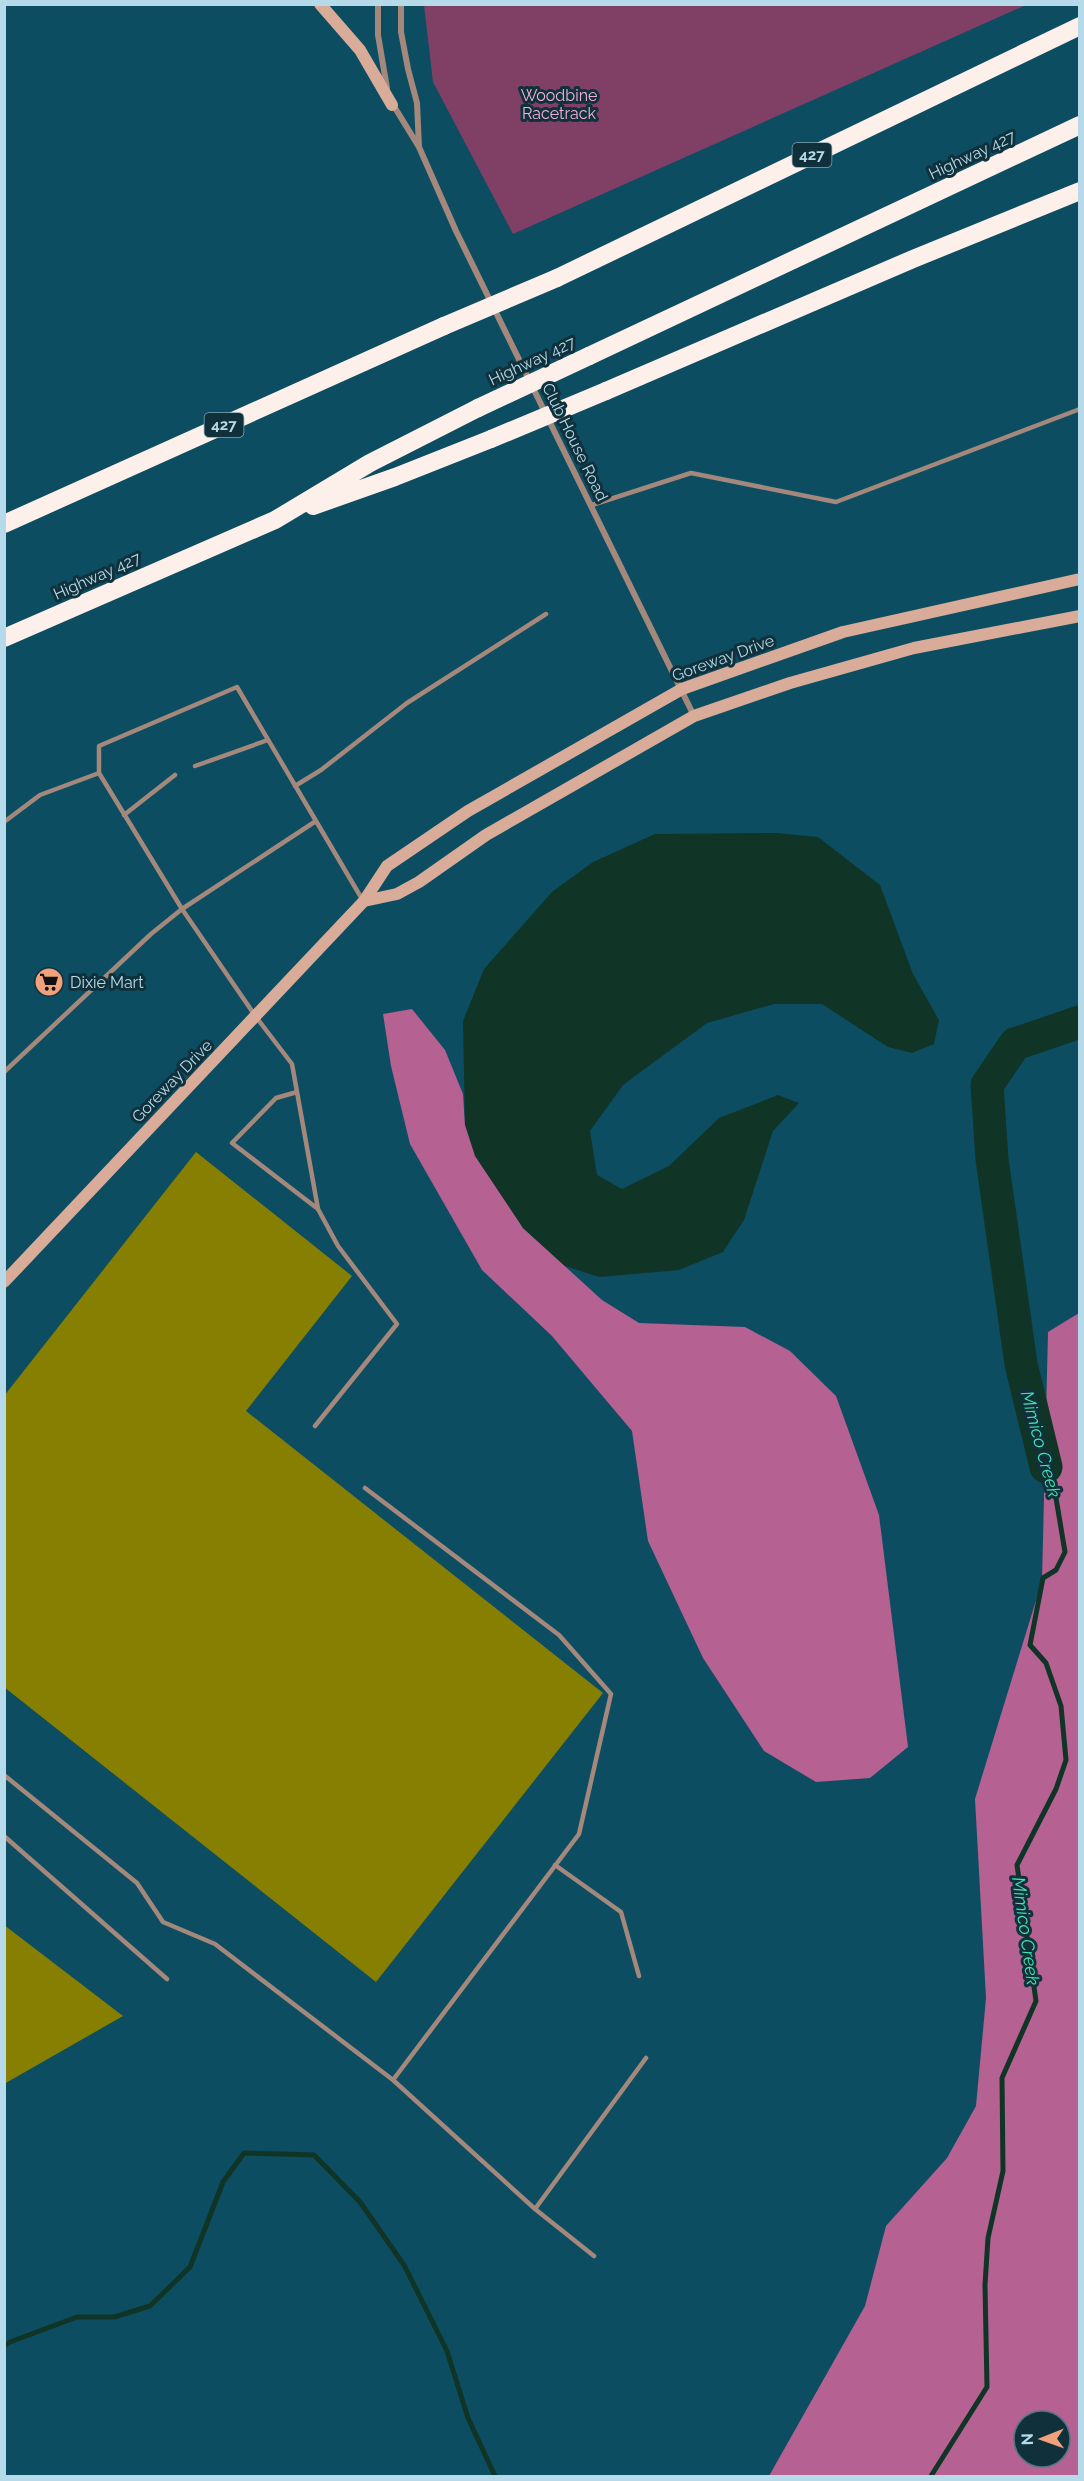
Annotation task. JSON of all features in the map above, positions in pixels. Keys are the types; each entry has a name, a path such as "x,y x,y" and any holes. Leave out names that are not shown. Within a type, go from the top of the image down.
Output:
{"highway":[{"name":"427","path":"4,524 444,326 557,278 1073,29"},
{"name":"Highway 427","path":"4,638 275,520 370,463 478,408 1074,128"},
{"path":"275,520 395,477 491,439 913,259 1075,193"}],"main road":[{"path":"320,4 360,50 392,105"},
{"name":"Goreway Drive","path":"4,1282 364,901 387,866 468,811 682,689 843,632 1080,579"},
{"path":"364,901 397,894 412,886 486,835 694,716 790,683 914,648 1080,616"}],"street":[{"name":"Club House Road","path":"378,4 378,35 383,74 392,105 419,147 456,231 694,716"},
{"name":"Club House Road","path":"400,4 403,41 417,103 419,147"}],"lane":[{"path":"592,505 691,473 836,502 1080,409"},
{"path":"295,786 321,770 406,703 546,614"},
{"path":"315,1426 397,1324 338,1246 318,1209 292,1064 256,1017 182,909 124,815 99,773 99,746 237,687 364,901"},
{"path":"195,766 268,740"},
{"path":"4,822 40,795 99,773"},
{"path":"124,815 176,775"},
{"path":"4,1072 151,934 182,909 316,821"},
{"path":"297,1092 276,1098 232,1143 318,1209"},
{"path":"365,1488 559,1635 610,1694 579,1833 393,2080"},
{"path":"4,1775 137,1883 163,1922 215,1944 393,2080 535,2209 594,2256"},
{"path":"4,1836 167,1979"},
{"path":"555,1864 621,1912 639,1976"},
{"path":"535,2209 646,2058"}],"green space":[{"name":"Woodbine Racetrack","path":"424,4 1026,5 513,234 433,82"}],"shaded area":[{"path":"776,833 818,837 880,885 913,974 939,1020 934,1044 912,1053 888,1047 822,1004 774,1004 707,1023 623,1085 590,1131 597,1175 622,1189 669,1166 719,1118 778,1095 799,1103 773,1131 744,1220 723,1252 679,1270 599,1277 565,1266 523,1228 475,1156 465,1125 463,1021 484,969 552,892 593,862 655,834"},
{"path":"412,1009 445,1050 463,1094 465,1125 523,1228 602,1300 639,1323 745,1327 790,1351 836,1396 879,1515 908,1747 870,1778 816,1782 764,1751 703,1658 648,1541 632,1431 552,1336 482,1270 410,1144 391,1066 383,1014"},
{"path":"1079,1313 1079,2476 769,2476 865,2306 886,2226 947,2158 976,2106 986,1998 975,1799 1042,1581 1048,1332"}],"building":[{"path":"196,1152 352,1276 246,1411 603,1693 376,1982 4,1687 4,1396"},
{"path":"4,1925 123,2016 4,2084"}],"waterway":[{"name":"Mimico Creek","path":"1046,1467 1021,1364 992,1159 987,1085 1015,1044 1080,1022"},
{"name":"Mimico Creek","path":"931,2476 987,2387 985,2285 988,2238 1003,2171 1002,2078 1036,2001 1017,1865 1056,1789 1066,1760 1061,1706 1046,1663 1030,1645 1043,1578 1056,1570 1065,1552 1053,1480 1046,1467"},
{"path":"4,2346 77,2317 114,2317 150,2306 190,2267 223,2182 244,2153 314,2155 360,2202 404,2265 447,2351 468,2418 495,2476"}],"place":[{"name":"Dixie Mart","path":"49,982"}]}
